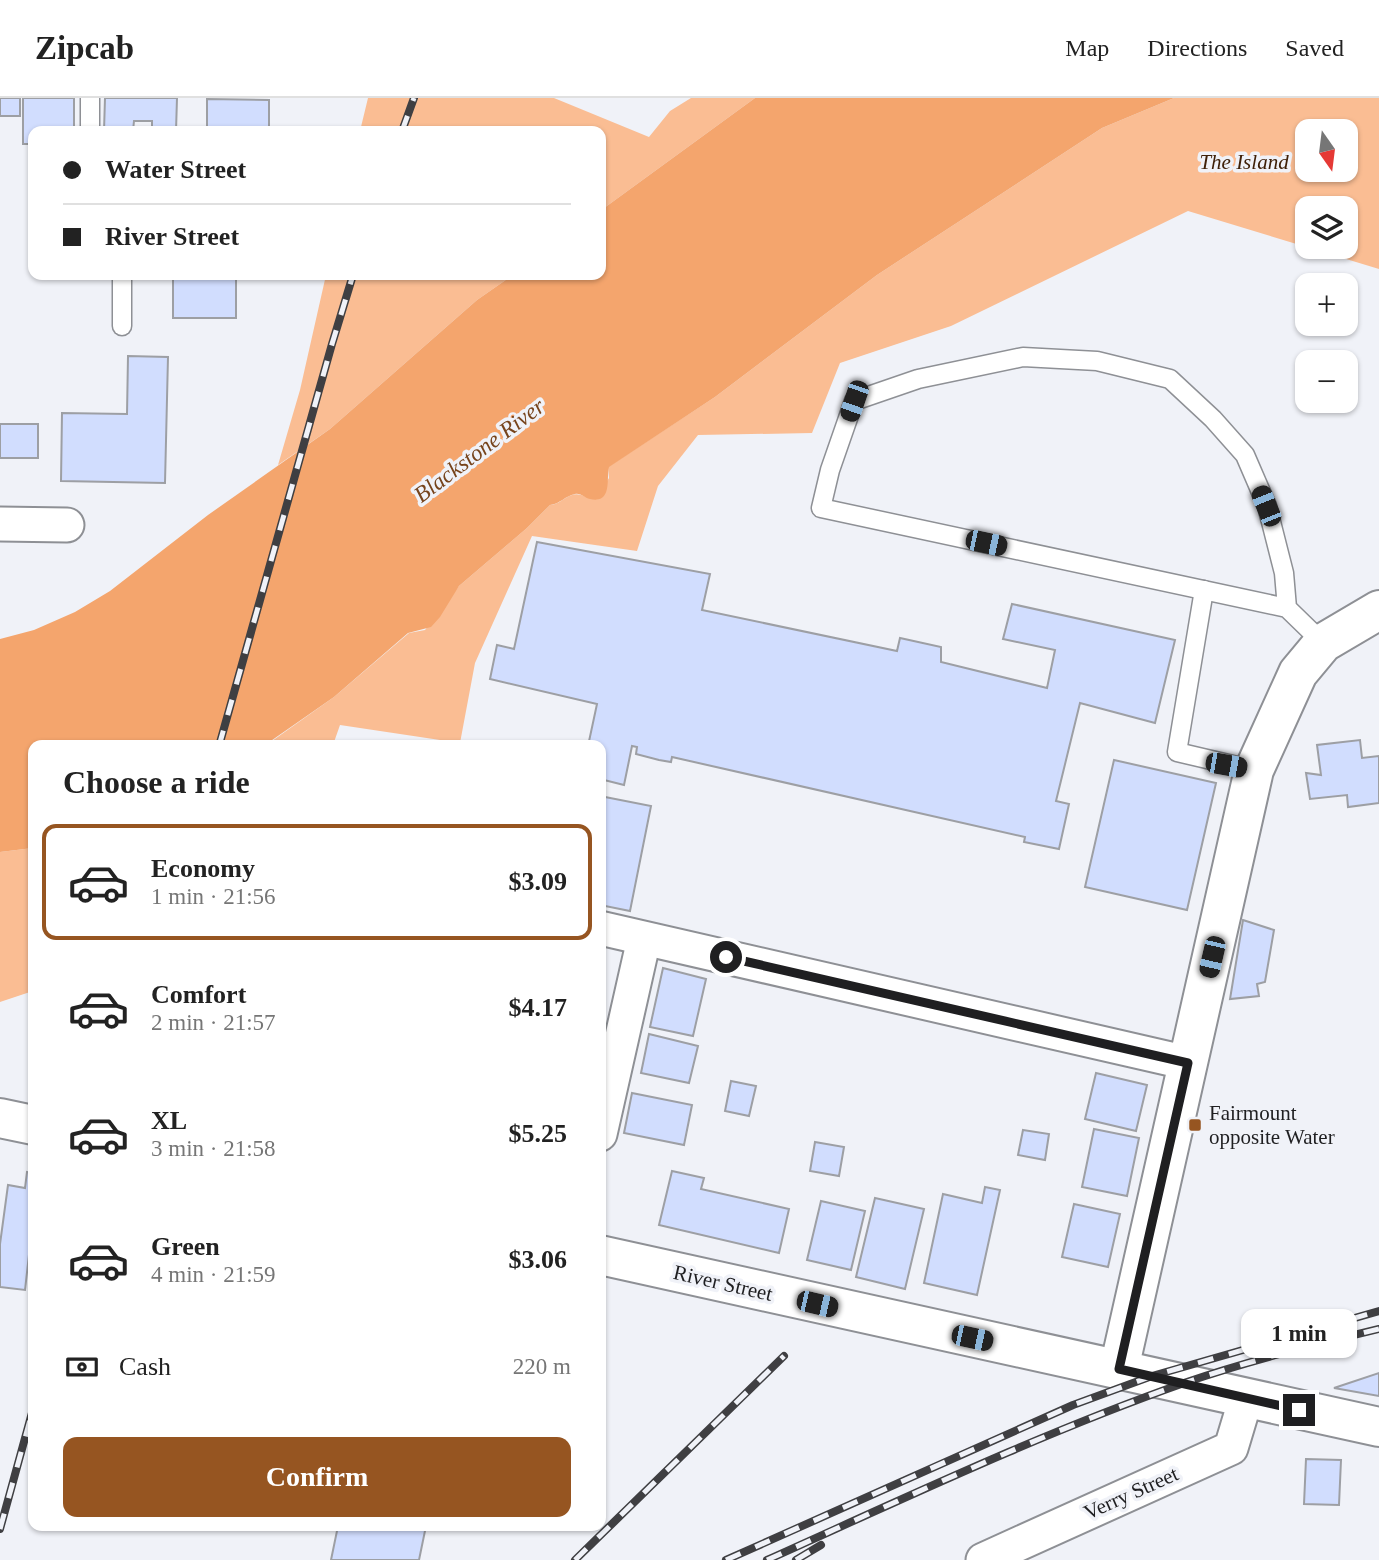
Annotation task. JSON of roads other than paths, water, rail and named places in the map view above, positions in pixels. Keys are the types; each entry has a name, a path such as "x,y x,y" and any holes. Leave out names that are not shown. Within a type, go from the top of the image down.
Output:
{"street":[{"path":"0,524 67,525"},
{"path":"1119,1369 1254,770 1298,673 1323,643 1379,610"},
{"path":"606,930 1188,1063"},
{"path":"606,1107 644,939"},
{"path":"0,1118 28,1124"},
{"name":"River Street","path":"606,1256 1379,1427"},
{"name":"Verry Street","path":"983,1560 1231,1448 1246,1398"}],"lane":[{"path":"90,98 90,126"},
{"path":"122,280 122,327"},
{"path":"1287,608 1284,573 1266,506 1245,455 1213,419 1170,379 1097,361 1023,357 918,379 854,401 830,470 821,508 1287,608 1323,643"},
{"path":"1205,590 1177,752 1254,770"}],"water":[{"name":"Blackstone River","path":"755,98 1174,98 1102,128 877,275 715,397 609,467 607,489 602,498 590,499 575,494 550,505 459,586 431,627 408,633 334,697 272,740 28,740 28,849 0,852 0,639 34,630 75,612 110,591 208,515 330,429 477,300 506,280 606,280 606,207"}],"railway":[{"path":"404,126 414,98"},
{"path":"221,740 351,280"},
{"path":"726,1560 1073,1405 1152,1376 1379,1311"},
{"path":"767,1560 974,1467 1131,1402 1232,1368 1379,1329"},
{"path":"606,1530 784,1356"},
{"path":"0,1529 28,1427"},
{"path":"575,1560 605,1531"},
{"path":"796,1560 821,1545"}],"place":[{"name":"Fairmount opposite Water","path":"1195,1125"}],"park label":[{"name":"The Island","path":"1244,162"}]}
